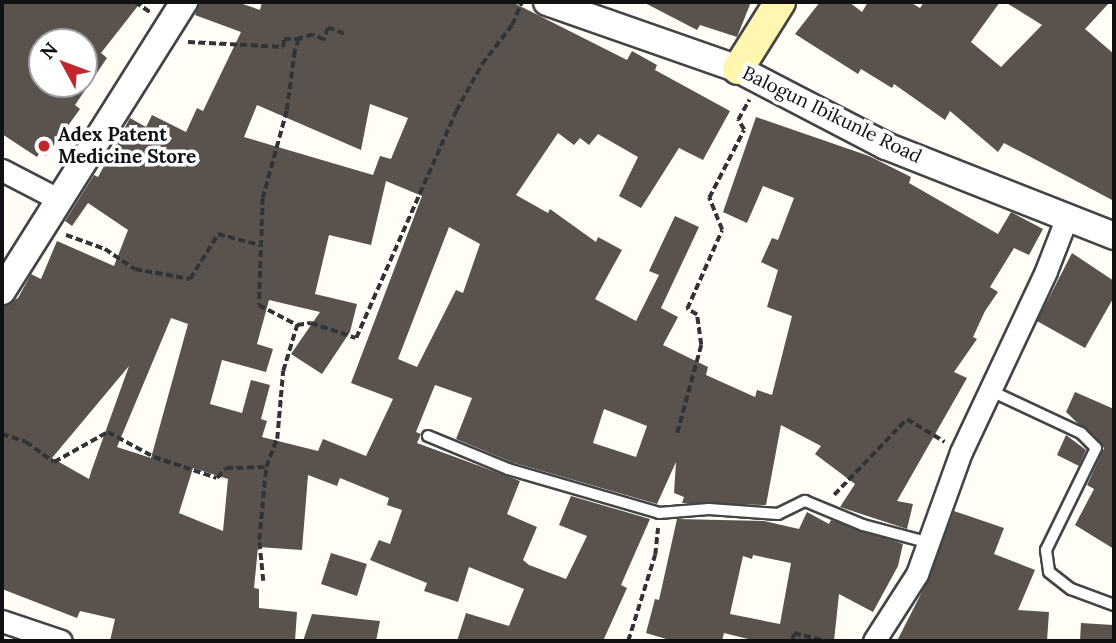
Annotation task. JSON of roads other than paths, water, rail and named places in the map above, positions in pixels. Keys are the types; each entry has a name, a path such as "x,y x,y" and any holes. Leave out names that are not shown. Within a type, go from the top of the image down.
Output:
{"main road":[{"path":"749,74 780,2"}],"street":[{"path":"2,291 184,2"},
{"name":"Balogun Ibikunle Road","path":"547,2 749,74 886,146 1114,236"},
{"path":"2,170 58,199"},
{"path":"874,641 917,574 926,542 961,452 1046,271 1065,222 1047,208"},
{"path":"2,621 61,641"}],"lane":[{"path":"988,390 1081,433 1096,448 1046,550 1049,572 1071,589 1114,605"},
{"path":"428,436 508,468 659,513 709,509 778,514 804,501 863,525 926,542"}],"place":[{"name":"Adex Patent Medicine Store","path":"44,146"}]}
